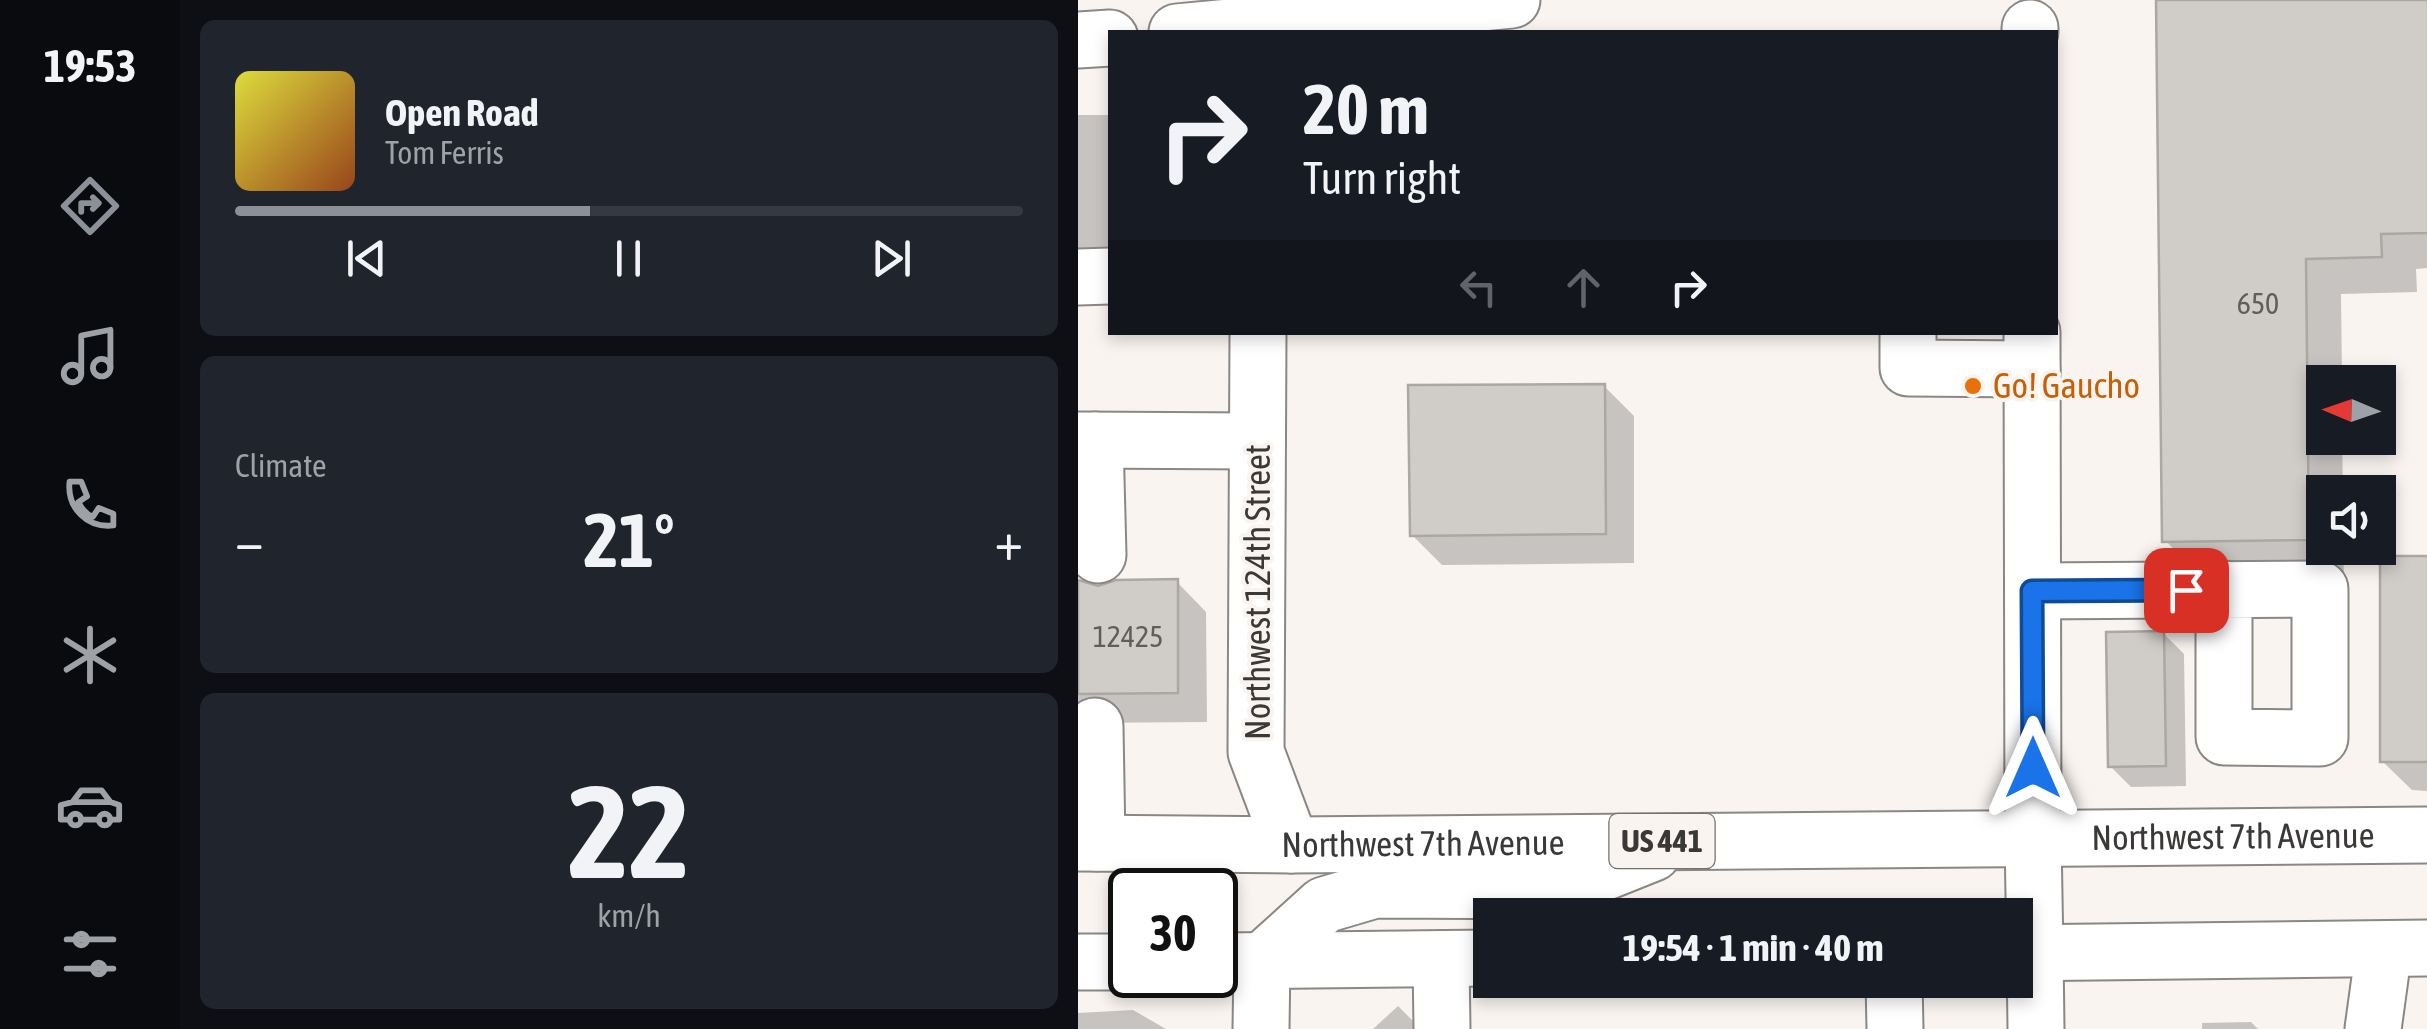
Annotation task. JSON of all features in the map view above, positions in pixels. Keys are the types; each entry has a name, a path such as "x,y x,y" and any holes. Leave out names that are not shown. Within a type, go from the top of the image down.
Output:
{"main road":[{"path":"1197,30 1512,0"},
{"path":"1078,40 1108,38"},
{"path":"1078,277 1108,276"},
{"name":"Northwest 124th Street","path":"1258,335 1256,752 1291,845"},
{"path":"1908,335 1908,368 2032,351 2033,838 2029,898"},
{"path":"1098,555 1087,440 1258,441"},
{"path":"2032,591 2224,589"},
{"path":"1088,843 1095,726"},
{"name":"Northwest 7th Avenue","path":"1088,843 1291,845 2428,834"},
{"path":"1239,961 1324,905 1375,890 1558,891 1683,841"},
{"path":"2033,953 2406,948 2373,1029"},
{"path":"1239,961 1466,958 1442,1029"},
{"path":"1239,961 1261,1029"},
{"path":"1078,962 1108,962"},
{"path":"1894,998 1895,1029"},
{"path":"2032,998 2036,1029"}],"building":[{"path":"2156,0 2428,0 2428,233 2381,234 2382,257 2306,259 2306,540 2162,542"},
{"path":"1605,384 1606,534 1410,536 1408,385"},
{"path":"2396,556 2428,556 2428,762 2380,762 2380,565 2396,565"},
{"path":"1178,579 1178,693 1078,694 1078,580 1098,586 1116,580"},
{"path":"2164,631 2166,766 2108,767 2106,632"}],"place":[{"name":"Go! Gaucho","path":"1973,386"}],"route":[{"path":"2033,768 2032,591 2186,590"}]}
